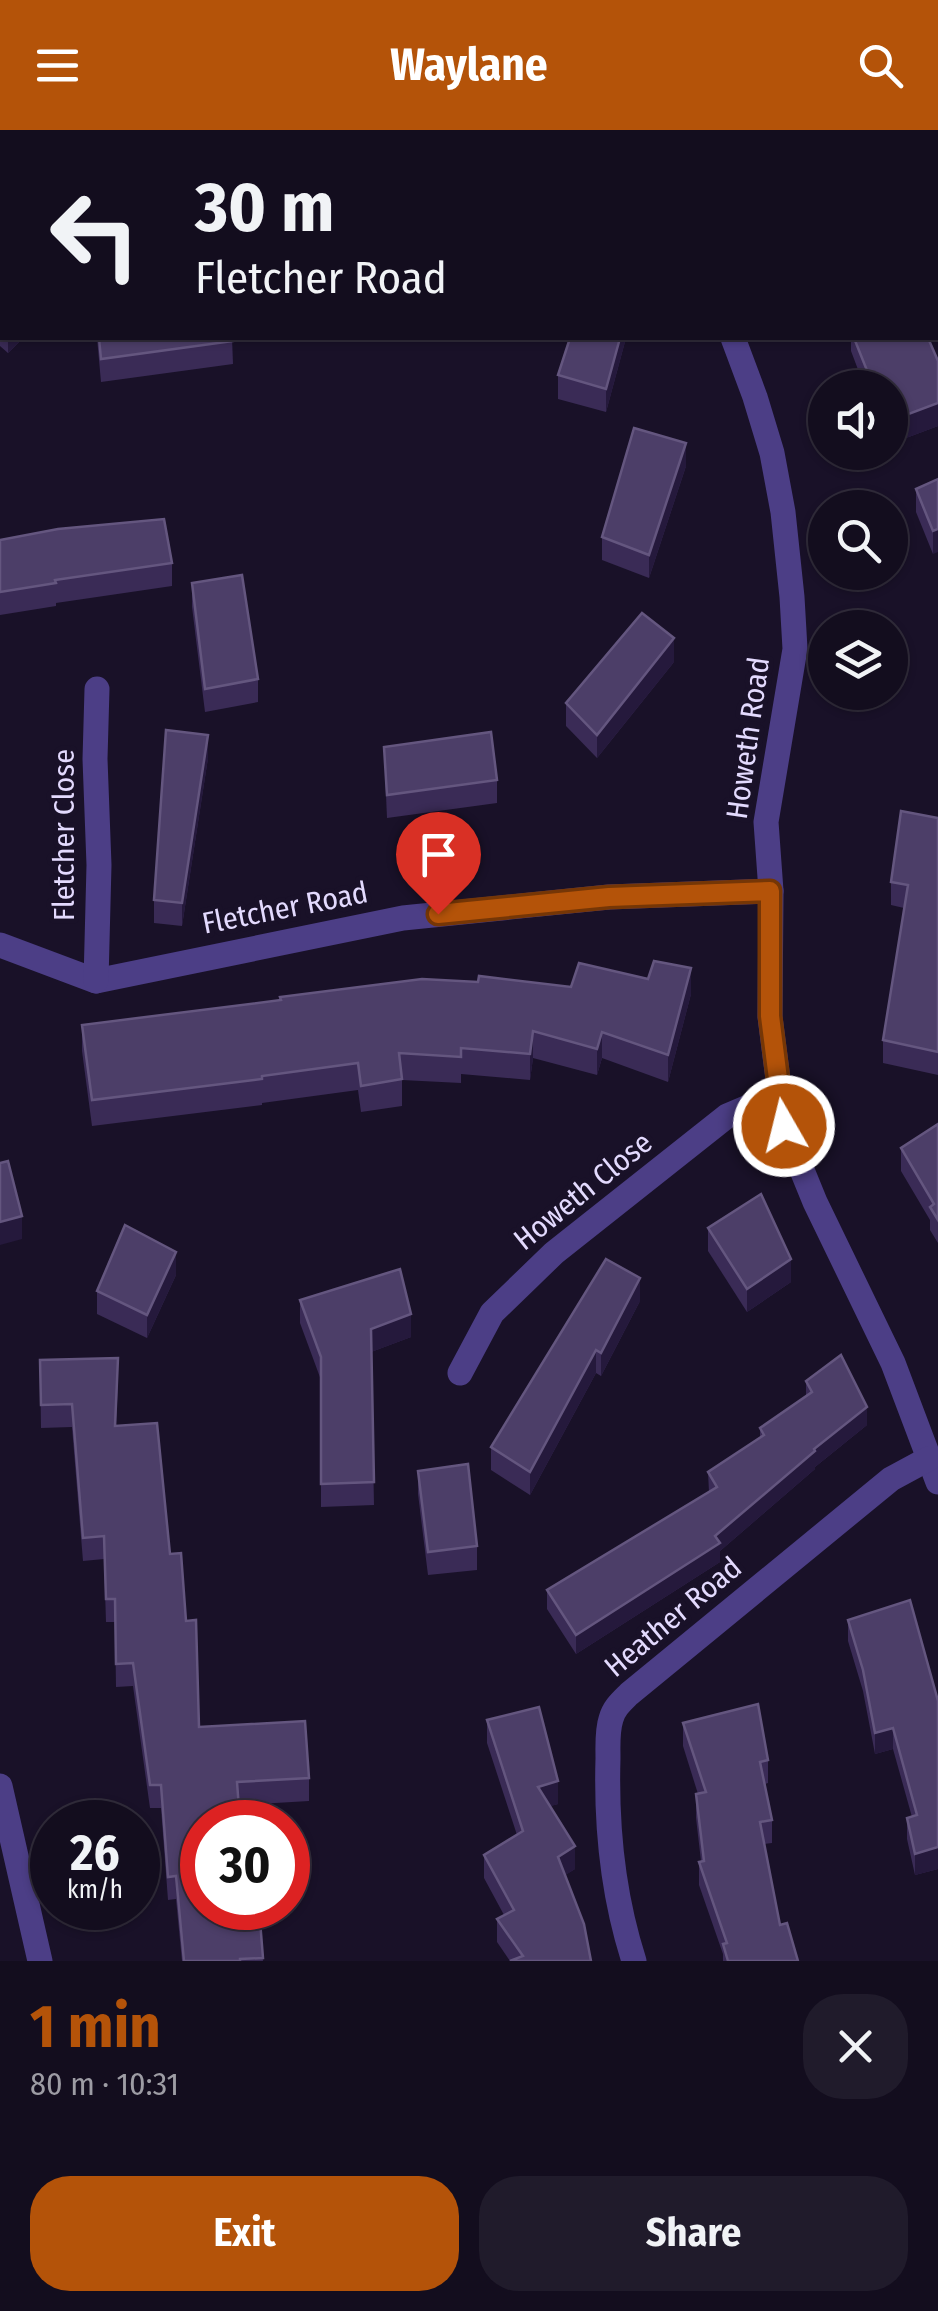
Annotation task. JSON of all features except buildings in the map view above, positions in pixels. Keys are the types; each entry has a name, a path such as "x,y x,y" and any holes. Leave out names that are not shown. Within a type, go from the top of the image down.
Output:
{"street":[{"name":"Howeth Road","path":"733,340 772,453 792,597 794,650 766,822 770,1016 784,1126 815,1202 892,1364 933,1470"},
{"name":"Fletcher Close","path":"96,981 97,689"},
{"name":"Fletcher Road","path":"96,981 403,918 609,897 770,891"},
{"path":"0,945 96,981"},
{"name":"Howeth Close","path":"460,1372 492,1313 554,1253 727,1116 779,1094"},
{"name":"Heather Road","path":"634,1961 614,1875 609,1820 609,1724 615,1708 891,1480 933,1470"},
{"path":"0,1786 40,1961"}],"route":[{"path":"438,914 609,897 770,891 770,1016 784,1126"}]}
